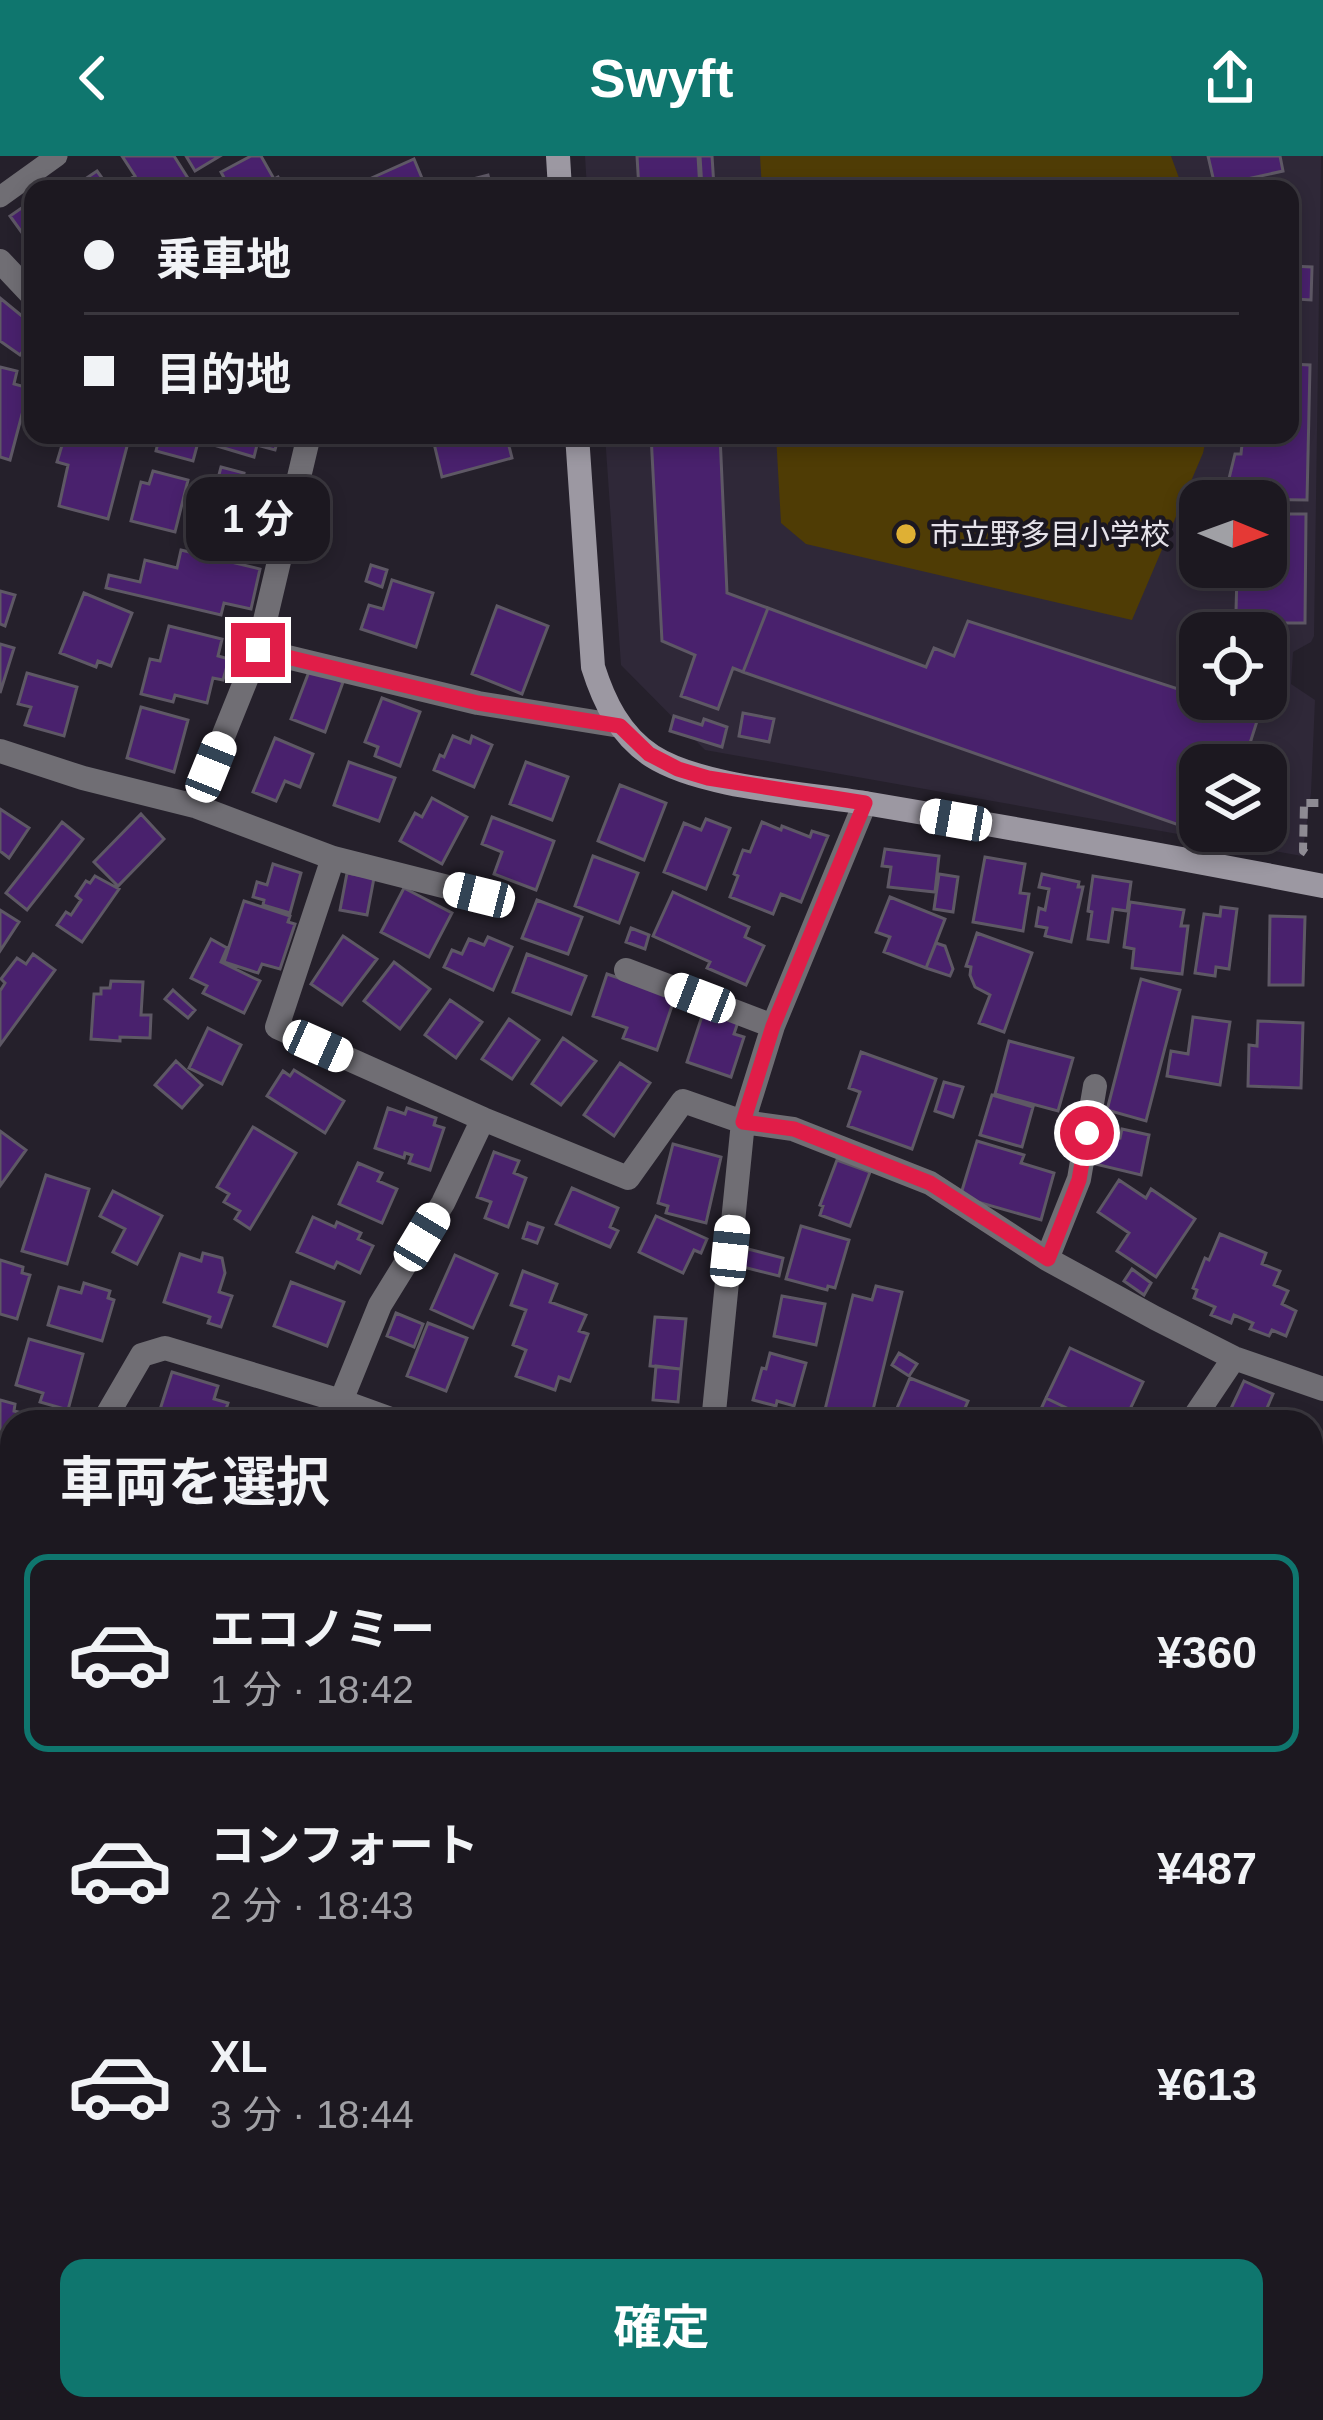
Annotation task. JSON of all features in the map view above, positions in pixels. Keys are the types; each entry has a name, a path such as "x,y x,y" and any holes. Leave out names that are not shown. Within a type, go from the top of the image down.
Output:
{"street":[{"path":"0,261 24,286"},
{"path":"195,806 258,650 307,444"},
{"path":"578,444 593,667 602,697 620,726 649,754 708,778 1323,886"},
{"path":"258,650 478,703 620,726"},
{"path":"0,751 195,806 333,858 479,895"},
{"path":"714,1410 743,1122 773,1026 865,803"},
{"path":"333,858 277,1028 483,1120 628,1178 683,1101 743,1122 794,1129 930,1183 1048,1259 1234,1358 1323,1389"},
{"path":"626,970 773,1026"},
{"path":"1048,1259 1079,1180 1095,1087"},
{"path":"340,1401 380,1305 442,1203 483,1120"},
{"path":"110,1410 142,1355 165,1348 365,1410"},
{"path":"1199,1410 1234,1358"}],"lane":[{"path":"0,197 57,156"}],"path":[{"path":"1303,851 1304,803 1323,803"}],"shaded area":[{"name":"市立野多目小学校","path":"585,156 1321,156 1314,636 1293,652 1291,684 1315,700 1311,793 1302,856 1279,852 1287,852 1287,744 1179,744 1179,834 705,750 621,665 606,444 1299,444 1299,180 586,180"},
{"path":"760,156 1171,156 1180,180 761,180"},
{"path":"777,444 1205,444 1192,480 1179,480 1179,509 1132,620 806,544 781,523"}],"building":[{"path":"122,156 174,156 189,180 128,180 135,176"},
{"path":"186,156 220,156 195,171"},
{"path":"251,156 261,156 274,179 280,180 225,180 221,172"},
{"path":"637,156 698,156 699,180 638,180"},
{"path":"700,156 712,156 714,180 702,180"},
{"path":"1208,156 1280,156 1283,171 1242,180 1214,180"},
{"path":"414,159 423,180 367,180"},
{"path":"24,206 24,235 10,216"},
{"path":"1299,266 1312,267 1311,300 1299,299"},
{"path":"0,298 24,318 24,350 20,355 0,341"},
{"path":"1299,364 1310,365 1307,500 1287,500 1287,480 1229,480 1235,454 1241,454 1242,444 1299,444"},
{"path":"0,367 17,371 14,384 24,387 24,407 10,460 0,457"},
{"path":"62,444 128,444 108,519 59,506 68,465 57,462"},
{"path":"158,444 198,444 193,461 156,451"},
{"path":"277,444 275,450 257,445 254,457 217,446"},
{"path":"434,444 519,444 509,446 512,458 442,477"},
{"path":"651,444 720,444 727,593 768,608 743,672 733,668 718,709 681,696 695,655 662,641"},
{"path":"221,467 244,473 241,487 260,492 258,499 265,501 257,533 207,520"},
{"path":"153,471 188,480 175,532 131,521 141,482 149,484"},
{"path":"1287,514 1306,514 1305,623 1287,623 1287,612 1236,612 1237,588 1287,588"},
{"path":"181,550 260,569 251,609 224,603 221,615 106,588 109,575 140,582 145,560 177,568"},
{"path":"371,565 387,570 382,587 366,581"},
{"path":"392,580 433,593 416,647 361,629 369,605 383,609"},
{"path":"0,591 15,595 5,626 0,624"},
{"path":"84,593 132,613 111,666 98,661 96,667 60,653"},
{"path":"497,606 548,626 522,694 472,674"},
{"path":"768,608 926,667 934,648 954,656 968,621 1179,689 1179,720 1257,720 1250,744 1179,744 1179,825 743,672"},
{"path":"169,626 222,639 218,656 229,659 223,680 213,678 207,703 175,695 173,702 141,694 150,659 160,661"},
{"path":"0,644 14,648 0,693"},
{"path":"310,669 343,682 325,732 291,719"},
{"path":"27,673 77,687 64,736 25,725 31,707 18,704"},
{"path":"382,698 420,712 400,766 375,756 378,747 365,742"},
{"path":"141,707 188,720 174,772 127,758"},
{"path":"743,713 774,719 769,742 739,736"},
{"path":"674,716 727,727 722,747 670,731"},
{"path":"453,736 470,743 472,736 492,745 474,787 434,770"},
{"path":"275,738 313,754 300,787 285,781 276,801 253,792"},
{"path":"349,762 395,778 379,821 334,805"},
{"path":"526,762 568,777 552,820 510,804"},
{"path":"620,785 666,803 644,860 598,841"},
{"path":"432,798 467,817 442,864 400,841 415,813 422,817"},
{"path":"0,809 29,828 9,858 0,851"},
{"path":"141,814 164,839 118,886 94,862"},
{"path":"492,817 554,841 536,890 494,874 502,852 482,844"},
{"path":"706,819 730,828 706,889 664,872 684,823 701,830"},
{"path":"62,822 83,839 27,910 6,893"},
{"path":"762,822 810,837 812,831 828,836 801,902 781,894 773,914 730,897 743,850 750,852"},
{"path":"885,849 939,856 935,892 888,887 891,867 882,866"},
{"path":"593,856 638,873 619,923 575,906"},
{"path":"985,857 1025,864 1020,893 1029,894 1023,931 973,922"},
{"path":"273,864 301,873 290,913 253,897 257,882 267,885"},
{"path":"347,873 374,878 367,915 340,910"},
{"path":"939,874 958,877 953,912 934,909"},
{"path":"1042,874 1083,887 1071,942 1045,936 1047,928 1036,926 1049,889 1039,887"},
{"path":"95,876 119,889 82,942 57,925 66,912 71,915 81,900 76,896"},
{"path":"1093,876 1131,882 1127,911 1113,909 1108,942 1088,939"},
{"path":"404,888 452,913 429,957 381,932"},
{"path":"673,892 749,927 745,937 764,946 746,985 653,936"},
{"path":"890,897 945,919 926,968 884,952 890,937 876,932"},
{"path":"537,900 582,917 568,954 522,938"},
{"path":"244,901 290,916 288,922 295,924 280,969 262,964 258,973 224,962"},
{"path":"1130,902 1184,910 1181,926 1188,926 1182,974 1132,968 1134,949 1124,947"},
{"path":"1221,907 1237,909 1229,969 1216,967 1215,976 1195,973 1204,914 1220,916"},
{"path":"0,910 19,922 0,951"},
{"path":"1270,916 1305,917 1303,985 1269,985"},
{"path":"631,928 649,935 645,949 626,942"},
{"path":"977,933 1032,953 1004,1032 979,1023 990,995 975,987 971,967 966,966"},
{"path":"343,936 377,959 342,1005 311,984"},
{"path":"488,937 512,947 493,990 444,967 452,950 462,954 469,939 484,945"},
{"path":"211,939 227,948 221,962 260,981 244,1013 203,993 207,986 191,978"},
{"path":"936,943 945,946 953,969 950,976 926,968"},
{"path":"33,954 55,970 0,1045 0,991 5,983 1,979 17,958 26,964"},
{"path":"527,954 586,976 571,1014 513,992"},
{"path":"394,962 430,989 400,1029 364,1001"},
{"path":"607,974 675,997 657,1050 623,1038 627,1028 593,1016"},
{"path":"1141,979 1180,990 1146,1121 1107,1110"},
{"path":"111,981 143,982 141,1015 151,1015 150,1038 91,1039 94,994 110,988"},
{"path":"173,990 195,1010 188,1018 165,999"},
{"path":"450,1000 482,1022 456,1058 425,1035"},
{"path":"705,1007 739,1019 734,1034 744,1037 731,1077 687,1062"},
{"path":"1193,1017 1230,1022 1220,1085 1167,1076 1171,1051 1188,1054"},
{"path":"509,1019 539,1040 512,1079 482,1059"},
{"path":"1258,1021 1303,1023 1301,1088 1248,1086 1249,1045 1257,1046"},
{"path":"208,1028 241,1045 222,1084 189,1068"},
{"path":"563,1038 596,1061 561,1105 532,1084"},
{"path":"1009,1041 1073,1058 1058,1111 995,1094"},
{"path":"861,1052 936,1079 912,1149 848,1126 860,1092 849,1088"},
{"path":"176,1061 202,1085 182,1108 155,1085"},
{"path":"620,1063 650,1083 614,1136 584,1115"},
{"path":"294,1070 344,1101 325,1133 267,1096 283,1071 290,1076"},
{"path":"944,1082 963,1087 953,1117 935,1111"},
{"path":"992,1095 1033,1107 1022,1147 980,1135"},
{"path":"388,1108 405,1114 407,1108 436,1118 434,1125 444,1128 430,1170 409,1163 412,1155 405,1153 404,1158 375,1148"},
{"path":"253,1127 296,1153 250,1229 235,1219 240,1211 224,1202 229,1194 217,1187"},
{"path":"1122,1129 1149,1135 1141,1175 1095,1164 1102,1134 1120,1138"},
{"path":"0,1131 26,1150 0,1186"},
{"path":"977,1141 1024,1155 1021,1163 1054,1173 1041,1220 960,1197"},
{"path":"673,1144 721,1157 706,1223 666,1213 668,1206 658,1203"},
{"path":"494,1152 519,1161 514,1173 526,1178 508,1227 485,1218 491,1202 477,1197"},
{"path":"837,1160 870,1172 850,1226 820,1215"},
{"path":"358,1163 382,1173 378,1181 397,1189 382,1223 339,1204"},
{"path":"46,1175 89,1189 67,1264 22,1251"},
{"path":"1119,1180 1146,1198 1151,1189 1195,1219 1156,1277 1117,1251 1129,1233 1098,1212"},
{"path":"572,1188 618,1208 610,1227 618,1231 610,1247 556,1224"},
{"path":"113,1191 162,1216 137,1264 113,1252 125,1229 100,1216"},
{"path":"656,1216 707,1239 701,1253 694,1250 683,1273 639,1252"},
{"path":"313,1217 361,1233 358,1239 373,1246 360,1273 297,1252"},
{"path":"528,1223 543,1228 537,1243 523,1238"},
{"path":"801,1226 849,1240 835,1288 786,1279"},
{"path":"1220,1234 1266,1253 1262,1264 1280,1271 1274,1285 1288,1291 1282,1304 1296,1311 1286,1336 1250,1329 1253,1323 1234,1315 1231,1323 1211,1315 1215,1307 1194,1298 1197,1290 1193,1288 1205,1258 1209,1260"},
{"path":"748,1249 783,1258 779,1276 743,1267"},
{"path":"203,1253 222,1258 225,1273 219,1292 232,1296 221,1327 208,1323 210,1317 164,1302 180,1254 201,1261"},
{"path":"455,1255 497,1274 473,1328 431,1309"},
{"path":"0,1260 23,1267 22,1273 30,1275 17,1319 0,1314"},
{"path":"1132,1269 1151,1283 1144,1295 1124,1281"},
{"path":"523,1271 557,1284 550,1302 586,1315 579,1331 588,1334 570,1381 559,1377 555,1390 516,1376 526,1350 513,1345 526,1310 511,1305"},
{"path":"291,1282 344,1302 327,1346 274,1326"},
{"path":"84,1283 110,1291 108,1298 114,1300 102,1341 48,1325 59,1287 81,1293"},
{"path":"876,1286 902,1292 873,1410 825,1410 853,1295 872,1300"},
{"path":"782,1296 825,1304 816,1345 774,1336"},
{"path":"396,1313 423,1324 414,1347 387,1336"},
{"path":"655,1317 686,1319 681,1369 650,1366"},
{"path":"428,1323 467,1338 446,1391 407,1376"},
{"path":"29,1339 83,1354 68,1410 40,1402 43,1393 16,1385"},
{"path":"1070,1348 1143,1382 1130,1410 1071,1410 1046,1398"},
{"path":"770,1353 806,1363 794,1406 753,1400"},
{"path":"899,1353 917,1364 909,1376 892,1365"},
{"path":"656,1366 681,1369 678,1402 653,1400"},
{"path":"172,1372 218,1386 214,1399 228,1403 226,1410 160,1410"},
{"path":"910,1378 968,1401 964,1410 896,1410"},
{"path":"1244,1381 1273,1394 1266,1410 1230,1410"},
{"path":"1046,1398 1071,1410 1040,1410"},
{"path":"0,1400 15,1404 14,1410 0,1410"}],"place":[{"name":"市立野多目小学校","path":"906,534"}],"route":[{"path":"258,650 478,703 620,726 649,754 678,769 865,803 773,1026 743,1122 794,1129 930,1183 1048,1259 1079,1180 1087,1133"}]}
